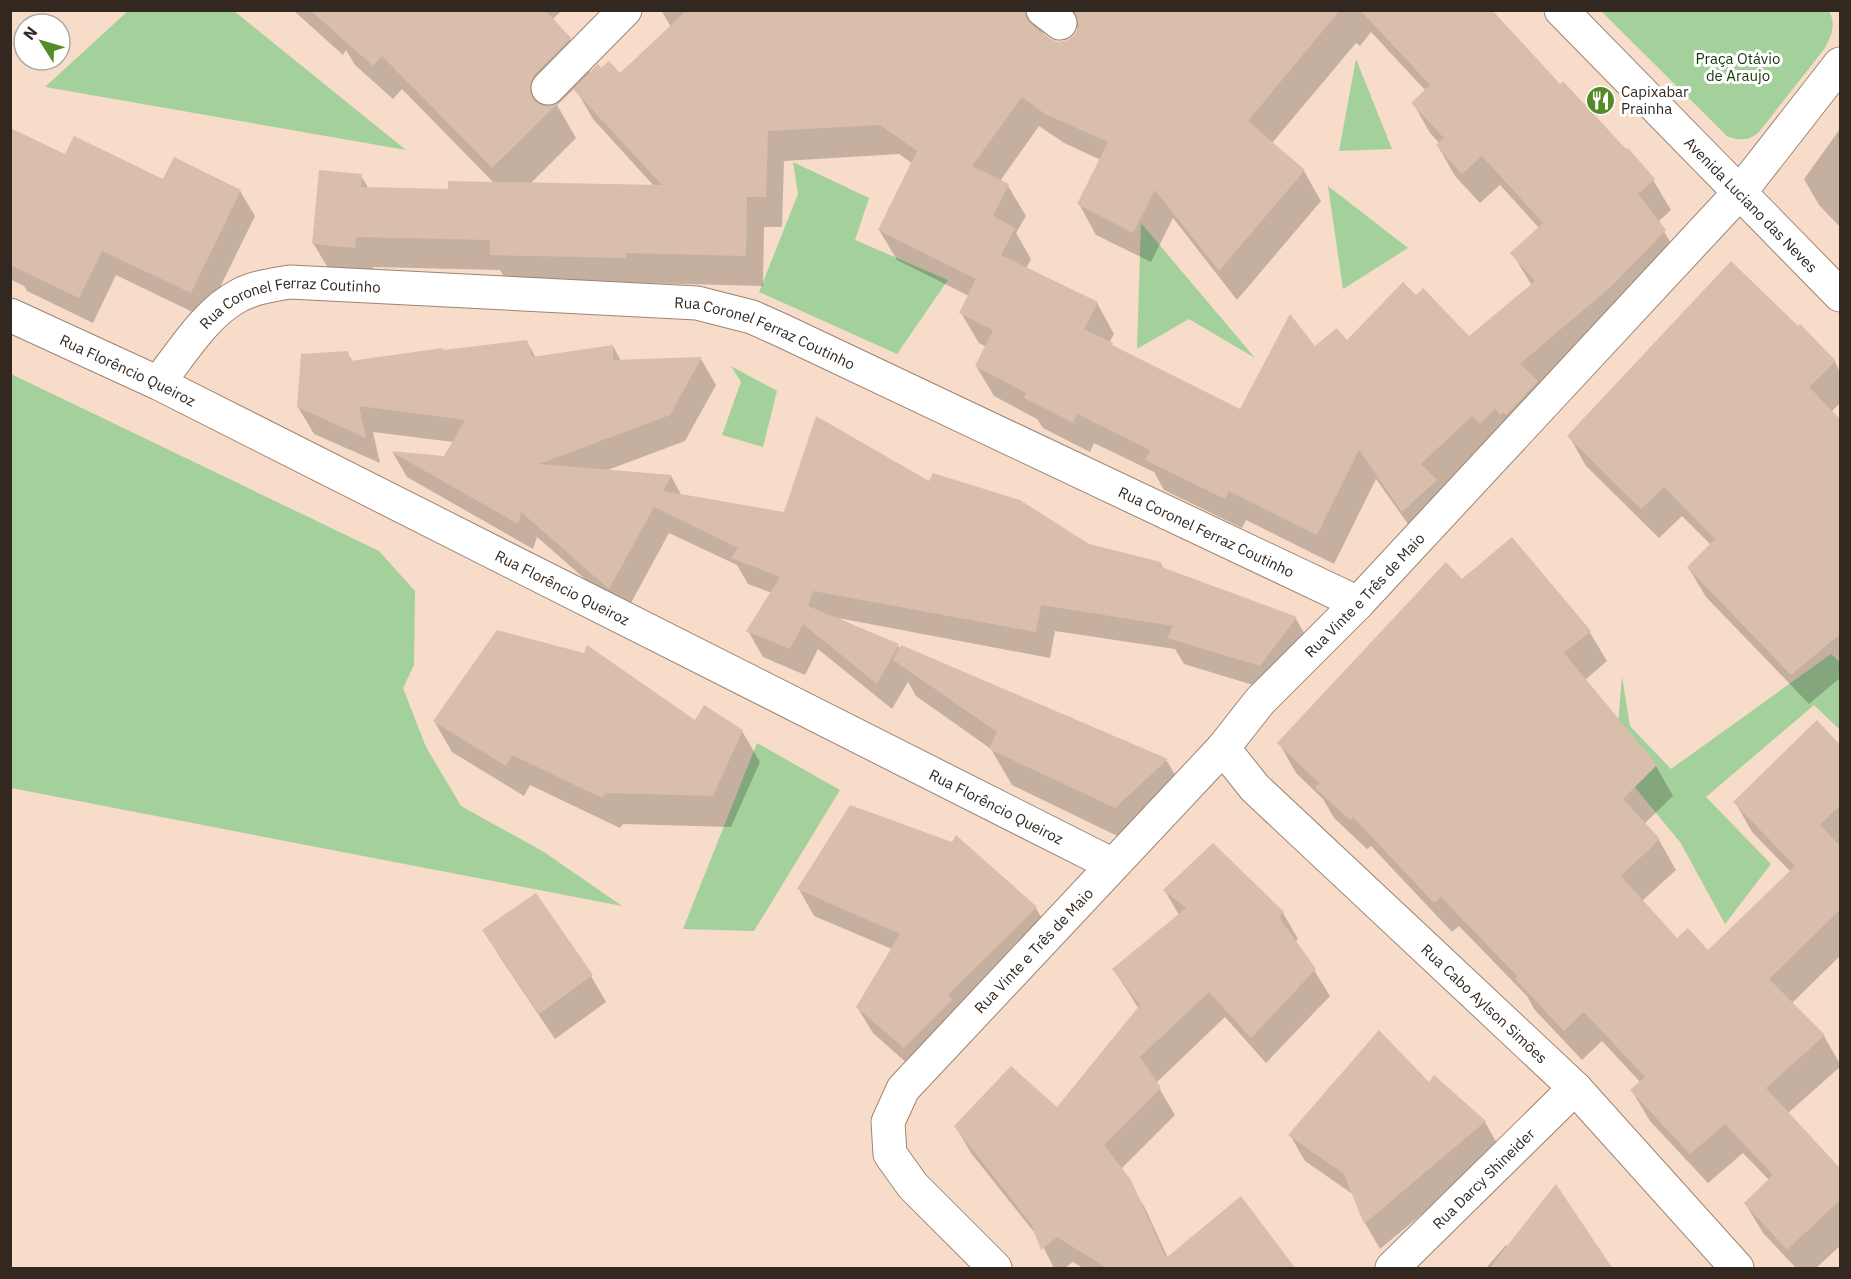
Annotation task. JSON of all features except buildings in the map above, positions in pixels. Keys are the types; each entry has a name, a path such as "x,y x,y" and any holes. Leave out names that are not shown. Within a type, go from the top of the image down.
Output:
{"street":[{"path":"548,88 625,10"},
{"name":"Avenida Luciano das Neves","path":"1561,10 1840,295"},
{"name":"Rua Vinte e Três de Maio","path":"995,1269 913,1185 890,1154 888,1122 903,1089 1223,748 1260,701 1358,603 1740,192 1840,64"},
{"name":"Rua Coronel Ferraz Coutinho","path":"158,383 219,309 240,295 265,286 290,282 698,303 752,317 781,330 1358,603"},
{"name":"Rua Florêncio Queiroz","path":"10,315 158,383 1113,865"},
{"name":"Rua Cabo Aylson Simões","path":"1223,748 1255,788 1575,1088 1737,1269"},
{"name":"Rua Darcy Shineider","path":"1392,1269 1575,1088"}],"green space":[{"path":"129,10 234,11 406,150 45,87 61,72 72,72 72,62"},
{"name":"Praça Otávio de Araujo","path":"1601,11 1829,11 1833,25 1825,48 1759,132 1748,139 1736,139 1727,136"},
{"path":"1356,59 1392,149 1339,151"},
{"path":"793,162 869,198 855,240 948,280 897,354 759,292 798,194"},
{"path":"1328,186 1408,248 1343,289"},
{"path":"1141,223 1255,358 1189,319 1137,349"},
{"path":"731,366 777,391 763,447 722,435 741,382"},
{"path":"11,374 379,551 415,591 414,665 403,688 426,747 461,806 544,852 622,906 11,788"},
{"path":"1831,654 1840,662 1840,730 1814,705 1706,797 1771,864 1725,924 1680,842 1628,779 1617,736 1622,676 1630,726 1671,769"},
{"path":"757,743 840,790 754,931 683,929"}],"place":[{"name":"Capixabar Prainha","path":"1600,100"}]}
